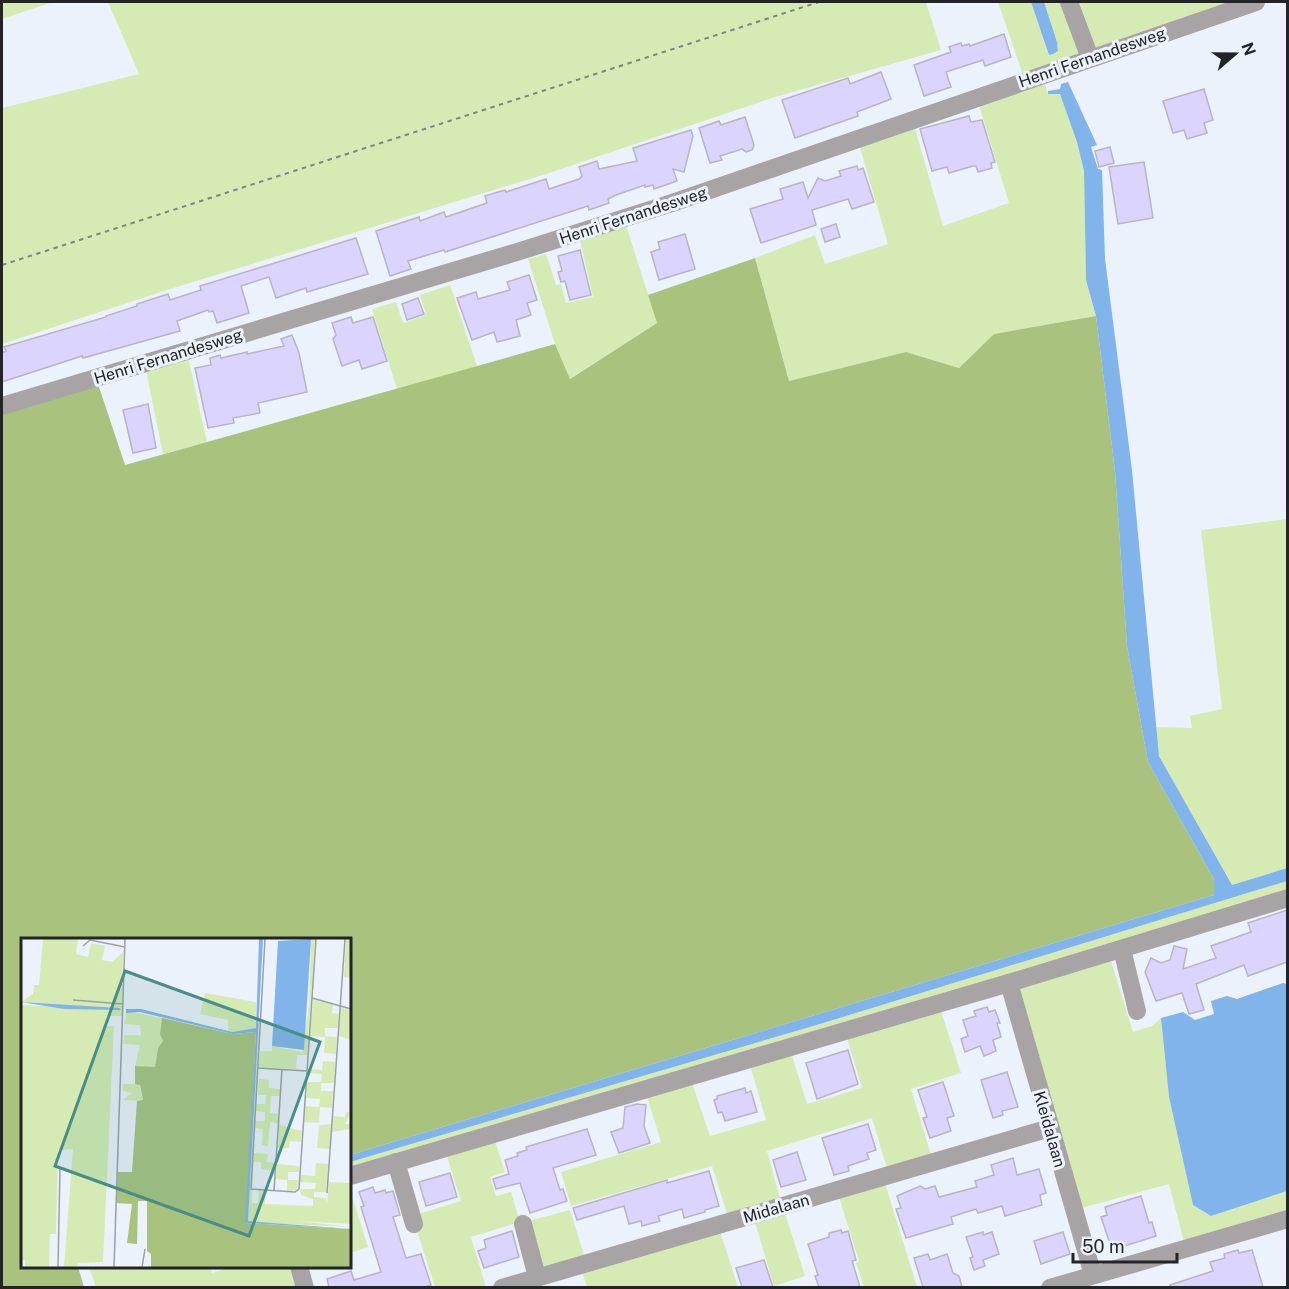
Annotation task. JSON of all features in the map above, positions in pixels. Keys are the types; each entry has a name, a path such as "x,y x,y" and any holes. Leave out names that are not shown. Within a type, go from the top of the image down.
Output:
{"street":[{"path":"1070,2 1090,58"},
{"name":"Henri Fernandesweg","path":"2,406 672,203 1257,2"},
{"path":"351,1176 1008,983 1287,898"},
{"path":"1122,949 1137,1011"},
{"name":"Kleidalaan","path":"1008,983 1093,1275"},
{"name":"Midalaan","path":"502,1287 1050,1128"},
{"path":"396,1162 414,1224"},
{"path":"1050,1287 1287,1219"},
{"path":"523,1224 537,1278"},
{"path":"300,1268 305,1287"}],"path":[{"path":"2,265 819,2"}],"green space":[{"path":"2,2 53,2 2,19"},
{"path":"108,2 926,2 941,50 775,97 546,174 167,290 2,344 2,108 139,74"},
{"path":"998,2 1031,2 1049,55 1053,54 1057,42 1044,2 1241,2 1023,75"},
{"path":"1044,81 1048,94 1060,93 1077,142 1084,171 1086,280 1096,316 994,334 959,368 906,352 789,381 755,258 815,235 825,264 888,244 859,144 914,125 943,226 1009,203 978,102"},
{"path":"626,225 657,323 569,379 555,344 528,259 546,254 556,285 561,284 566,303 593,297 580,240"},
{"path":"755,258 789,381 906,352 959,368 994,334 1096,316 1115,471 1127,646 1148,762 1214,879 1214,895 351,1155 351,938 21,938 21,1268 78,1268 84,1287 2,1288 2,414 98,384 125,465 555,344 570,379 657,323 648,295"},
{"path":"450,285 477,366 397,389 372,309 396,302 403,323 426,315 420,295"},
{"path":"188,357 207,442 163,454 146,370"},
{"path":"1287,519 1287,868 1232,885 1159,756 1156,727 1192,728 1190,716 1222,709 1201,530"},
{"path":"1287,881 1287,893 351,1171 351,1162 820,1024"},
{"path":"1110,958 1133,1032 1152,1026 1161,1018 1169,1097 1193,1205 1211,1216 1287,1191 1287,1212 1184,1242 1169,1184 1078,1209 1014,985"},
{"path":"941,1011 961,1073 911,1089 932,1158 888,1172 872,1118 767,1151 781,1202 728,1217 712,1166 571,1206 561,1172 661,1142 646,1093 691,1080 710,1136 766,1120 750,1065 791,1052 807,1104 862,1088 847,1038"},
{"path":"494,1138 505,1172 490,1177 496,1196 511,1192 520,1222 471,1237 486,1287 435,1287 417,1231 421,1213 461,1201 446,1153"},
{"path":"884,1180 917,1287 864,1287 856,1263 859,1261 838,1194"},
{"path":"351,1193 368,1247 351,1253"},
{"path":"570,1210 585,1258 543,1268 525,1222"},
{"path":"784,1210 805,1276 774,1286 754,1219"},
{"path":"719,1228 738,1287 587,1287 581,1269"},
{"path":"89,1268 210,1268 212,1273 230,1268 295,1268 298,1288 96,1287"}],"water":[{"path":"1031,2 1044,2 1057,42 1058,51 1053,54 1049,55"},
{"path":"1068,82 1097,145 1091,147 1098,169 1102,170 1105,259 1132,470 1159,756 1232,885 1287,868 1287,881 820,1024 351,1162 351,1155 1214,895 1214,879 1148,762 1127,646 1115,471 1096,316 1086,280 1084,171 1077,142 1060,94 1048,94 1048,91 1060,89 1061,84"},
{"path":"1283,983 1288,984 1287,1191 1211,1216 1193,1205 1169,1097 1161,1018 1183,1012 1195,1020 1214,1014 1211,1001 1227,996 1237,999"}],"building":[{"path":"1004,34 1011,57 985,66 983,60 946,72 951,87 924,96 914,65 951,52 949,47 961,43 962,46 969,44 970,46"},
{"path":"881,72 891,99 857,112 858,116 795,138 782,100 848,78 850,84"},
{"path":"1204,89 1213,120 1204,123 1207,133 1187,139 1184,130 1173,133 1163,101"},
{"path":"969,116 971,122 982,120 995,162 991,163 992,168 978,172 976,166 949,173 947,167 932,171 920,129"},
{"path":"745,117 754,145 752,150 746,152 742,149 720,156 722,160 710,163 699,128 719,121 721,125"},
{"path":"691,130 693,136 684,172 673,169 677,181 654,189 653,185 645,187 645,185 616,195 608,199 609,203 589,210 588,206 445,252 444,250 408,261 411,269 390,276 376,231 419,217 420,221 444,212 446,217 487,203 485,196 546,179 549,189 579,179 582,176 579,167 597,161 599,169 637,161 633,148"},
{"path":"1110,147 1114,163 1099,167 1095,151"},
{"path":"1144,162 1153,218 1118,224 1109,167"},
{"path":"857,166 858,170 863,168 874,202 852,209 848,199 812,210 816,225 761,243 750,209 783,199 780,189 803,182 808,198 818,178 825,181 841,176 839,171"},
{"path":"836,224 840,237 825,242 821,229"},
{"path":"685,234 695,269 659,280 651,252 660,249 658,242"},
{"path":"356,238 368,274 307,292 306,288 276,298 269,277 241,286 249,313 217,323 213,311 208,310 177,321 180,331 83,358 82,356 2,382 2,353 6,351 4,347 106,317 168,294 170,300 201,290 200,286"},
{"path":"580,250 591,295 570,300 565,281 561,282 558,272 562,271 558,256"},
{"path":"529,275 537,300 527,303 531,315 516,320 520,336 497,342 494,332 472,340 457,298 476,292 478,299 510,290 507,282"},
{"path":"418,298 424,314 407,320 402,304"},
{"path":"351,317 353,323 373,317 387,361 362,369 359,360 342,366 333,339 336,335 332,323"},
{"path":"292,335 299,353 307,392 258,403 260,413 233,418 234,423 208,428 195,368 211,365 210,358 220,355 221,358 284,346 281,339"},
{"path":"148,404 156,448 133,453 123,410"},
{"path":"1287,910 1287,962 1248,976 1244,965 1196,984 1204,1010 1189,1014 1182,993 1156,1001 1145,972 1151,958 1161,963 1170,960 1174,946 1187,949 1183,969 1216,958 1211,946 1251,932 1248,923"},
{"path":"987,1007 989,1012 995,1010 1000,1023 997,1023 1001,1037 993,1040 996,1051 984,1056 980,1046 965,1052 961,1039 968,1036 963,1020 976,1016 974,1011"},
{"path":"848,1050 858,1084 817,1099 806,1063"},
{"path":"1007,1072 1018,1107 1002,1111 1003,1115 993,1118 981,1080"},
{"path":"943,1082 954,1116 947,1118 951,1131 930,1138 923,1118 927,1117 918,1090"},
{"path":"745,1088 746,1093 751,1091 757,1112 725,1121 722,1112 718,1113 714,1100 717,1096"},
{"path":"637,1104 646,1105 644,1126 650,1143 619,1153 611,1132 623,1128 625,1107"},
{"path":"868,1124 876,1150 867,1153 869,1159 848,1166 849,1171 834,1175 822,1138"},
{"path":"587,1129 596,1155 553,1168 560,1190 563,1189 567,1201 530,1213 520,1183 496,1189 493,1179 509,1174 505,1160 518,1156 517,1153 527,1150 526,1147"},
{"path":"797,1152 806,1180 781,1187 773,1160"},
{"path":"1013,1158 1017,1175 1039,1169 1046,1193 1040,1195 1042,1205 1005,1216 1002,1206 978,1213 976,1209 951,1217 953,1224 906,1238 896,1209 901,1208 897,1196 920,1186 925,1189 935,1186 939,1197 977,1187 975,1181 994,1175 991,1165"},
{"path":"709,1171 719,1206 684,1218 682,1209 658,1216 660,1221 642,1226 641,1221 629,1224 624,1206 577,1220 573,1208 667,1180 667,1183"},
{"path":"450,1173 457,1197 426,1206 419,1182"},
{"path":"373,1187 375,1193 385,1190 386,1193 393,1191 400,1215 393,1217 406,1258 421,1254 431,1285 424,1287 329,1287 327,1279 351,1271 354,1280 381,1272 361,1207 364,1206 359,1192"},
{"path":"1141,1196 1149,1223 1152,1222 1156,1236 1112,1250 1101,1217 1107,1215 1105,1207"},
{"path":"841,1230 842,1233 848,1231 856,1260 852,1261 860,1287 819,1287 815,1276 818,1275 808,1244 829,1237 829,1233"},
{"path":"512,1231 519,1257 484,1268 478,1251 486,1248 484,1240"},
{"path":"983,1232 983,1235 992,1232 999,1254 983,1260 985,1266 974,1270 970,1258 973,1257 966,1237"},
{"path":"1063,1232 1070,1254 1041,1264 1034,1241"},
{"path":"1238,1250 1239,1253 1252,1250 1263,1287 1171,1287 1170,1285 1213,1271 1210,1262 1225,1258 1224,1254"},
{"path":"928,1254 930,1260 947,1254 953,1273 959,1276 962,1287 923,1287 914,1258"},
{"path":"764,1260 773,1287 742,1287 736,1268"}]}
